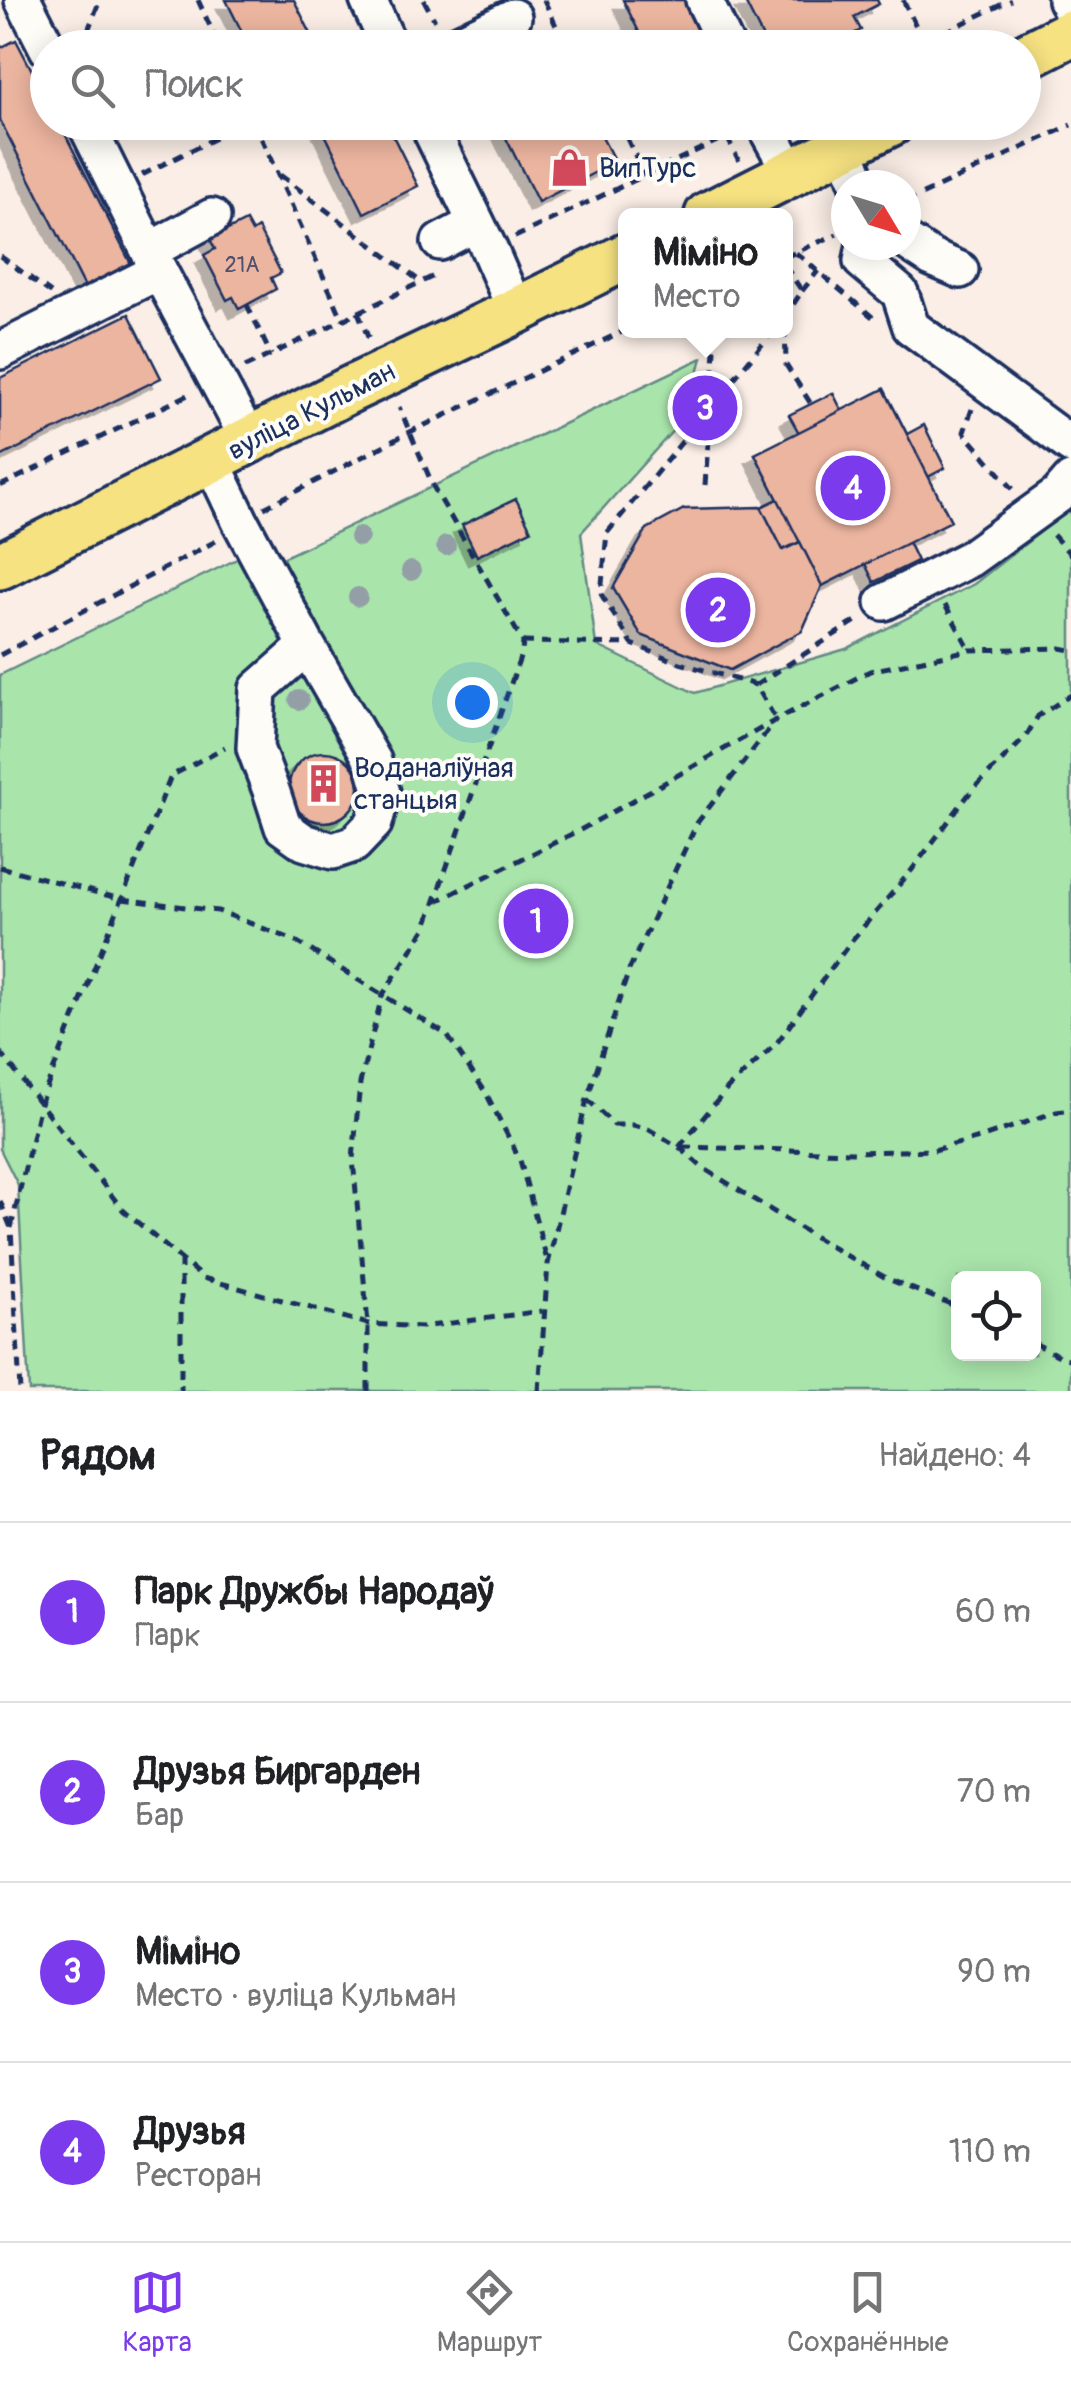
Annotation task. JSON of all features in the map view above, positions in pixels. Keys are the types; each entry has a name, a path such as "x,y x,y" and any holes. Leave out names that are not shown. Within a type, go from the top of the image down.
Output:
{"main road":[{"path":"1041,48 1071,33"},
{"path":"724,208 792,174 852,166 876,140"},
{"name":"вуліца Кульман","path":"0,566 384,372 618,261"}],"lane":[{"path":"23,0 38,30"},
{"path":"368,0 382,30"},
{"path":"704,0 718,30"},
{"path":"1066,0 1071,8"},
{"path":"485,30 528,9"},
{"path":"94,140 218,380 240,521 372,761 382,793 374,823 354,844 333,850 304,842 283,828 255,748 258,690 307,646"},
{"path":"436,140 516,312"},
{"path":"764,140 792,174"},
{"path":"0,352 78,312 212,217"},
{"path":"439,258 483,236"},
{"path":"921,251 960,270"},
{"path":"862,260 900,293 911,327 1071,445"},
{"path":"884,602 969,559 1058,495 1071,480"}],"path":[{"path":"88,30 100,0"},
{"path":"198,0 212,30"},
{"path":"904,0 918,30"},
{"path":"948,30 1010,0"},
{"path":"528,9 558,30"},
{"path":"1041,139 1071,125"},
{"path":"117,188 214,140"},
{"path":"259,140 342,320"},
{"path":"628,140 645,176"},
{"path":"483,236 645,176 723,140"},
{"path":"921,195 1039,140"},
{"path":"276,172 421,282"},
{"path":"793,254 831,237"},
{"path":"796,253 889,330"},
{"path":"0,256 78,312"},
{"path":"0,486 421,282 439,258"},
{"path":"793,304 818,271"},
{"path":"793,277 802,290"},
{"path":"247,305 271,354"},
{"path":"0,655 218,540 240,521 410,432 618,334"},
{"path":"705,484 716,338"},
{"path":"632,644 601,594 608,533 767,338"},
{"path":"785,338 786,365 811,404"},
{"path":"974,402 964,432 1071,556"},
{"path":"368,1391 368,1324 353,1158 360,1082 382,996 425,929 523,642 434,488 410,432"},
{"path":"930,578 970,650"},
{"path":"756,685 884,602"},
{"path":"523,642 632,644 756,685 776,720"},
{"path":"434,902 582,829 870,671 970,650 1071,650"},
{"path":"679,1147 728,1088 776,1044 852,940 972,790 1024,738 1038,716 1071,695"},
{"path":"539,1391 548,1264 586,1099 629,970 697,823 776,720"},
{"path":"20,1391 11,1228 40,1104 171,776 256,731"},
{"path":"0,866 121,899 218,910 294,940 446,1035 486,1093 520,1160 548,1264"},
{"path":"0,1052 124,1210 203,1278 368,1324 422,1327 544,1311"},
{"path":"586,1099 614,1125 648,1129 679,1147 702,1168 826,1244 888,1279 951,1304"},
{"path":"679,1147 934,1150 1071,1110"},
{"path":"0,1201 11,1228"},
{"path":"180,1259 182,1391"},
{"path":"1041,1347 1071,1359"}],"green space":[{"path":"702,358 686,416 581,533 596,645 695,693 846,649 974,584 1071,508 1071,1391 29,1391 18,1185 0,1149 0,675 239,558 249,574"}],"building":[{"path":"226,0 294,0 309,30 241,30"},
{"path":"623,0 689,0 703,30 638,30"},
{"path":"744,0 877,0 879,4 854,17 861,30 759,30"},
{"path":"16,40 30,67 30,140 68,140 134,270 88,293 0,120 0,48"},
{"path":"328,140 395,140 418,186 364,213"},
{"path":"507,140 603,140 615,162 538,202"},
{"path":"246,221 252,232 258,228 281,273 271,278 276,289 239,309 233,297 227,300 204,255 215,249 210,239"},
{"path":"129,314 161,378 0,457 0,378"},
{"path":"884,389 907,434 924,425 945,468 928,477 951,521 908,542 917,561 874,582 865,564 822,586 800,542 783,550 761,507 778,499 755,454 799,433 789,415 833,393 842,411"},
{"path":"884,389 951,521 822,586 755,454"},
{"path":"860,467 873,494 847,507 834,480"},
{"path":"516,499 531,530 477,556 462,525"},
{"path":"761,507 783,550 800,542 822,586 802,631 730,670 641,635 613,588 647,529 684,509"},
{"name":"Воданаліўная станцыя","path":"324,752 338,754 349,762 357,773 357,801 349,812 338,820 324,822 310,820 299,812 291,801 289,787 291,773 299,762 310,754"}],"place":[{"name":"ВипТурс","path":"569,167"},
{"name":"Міміно","path":"705,408"},
{"name":"Друзья","path":"853,488"},
{"name":"Друзья Биргарден","path":"718,610"},
{"name":"Воданаліўная станцыя","path":"324,783"},
{"name":"Парк Дружбы Народаў","path":"536,921"}]}
